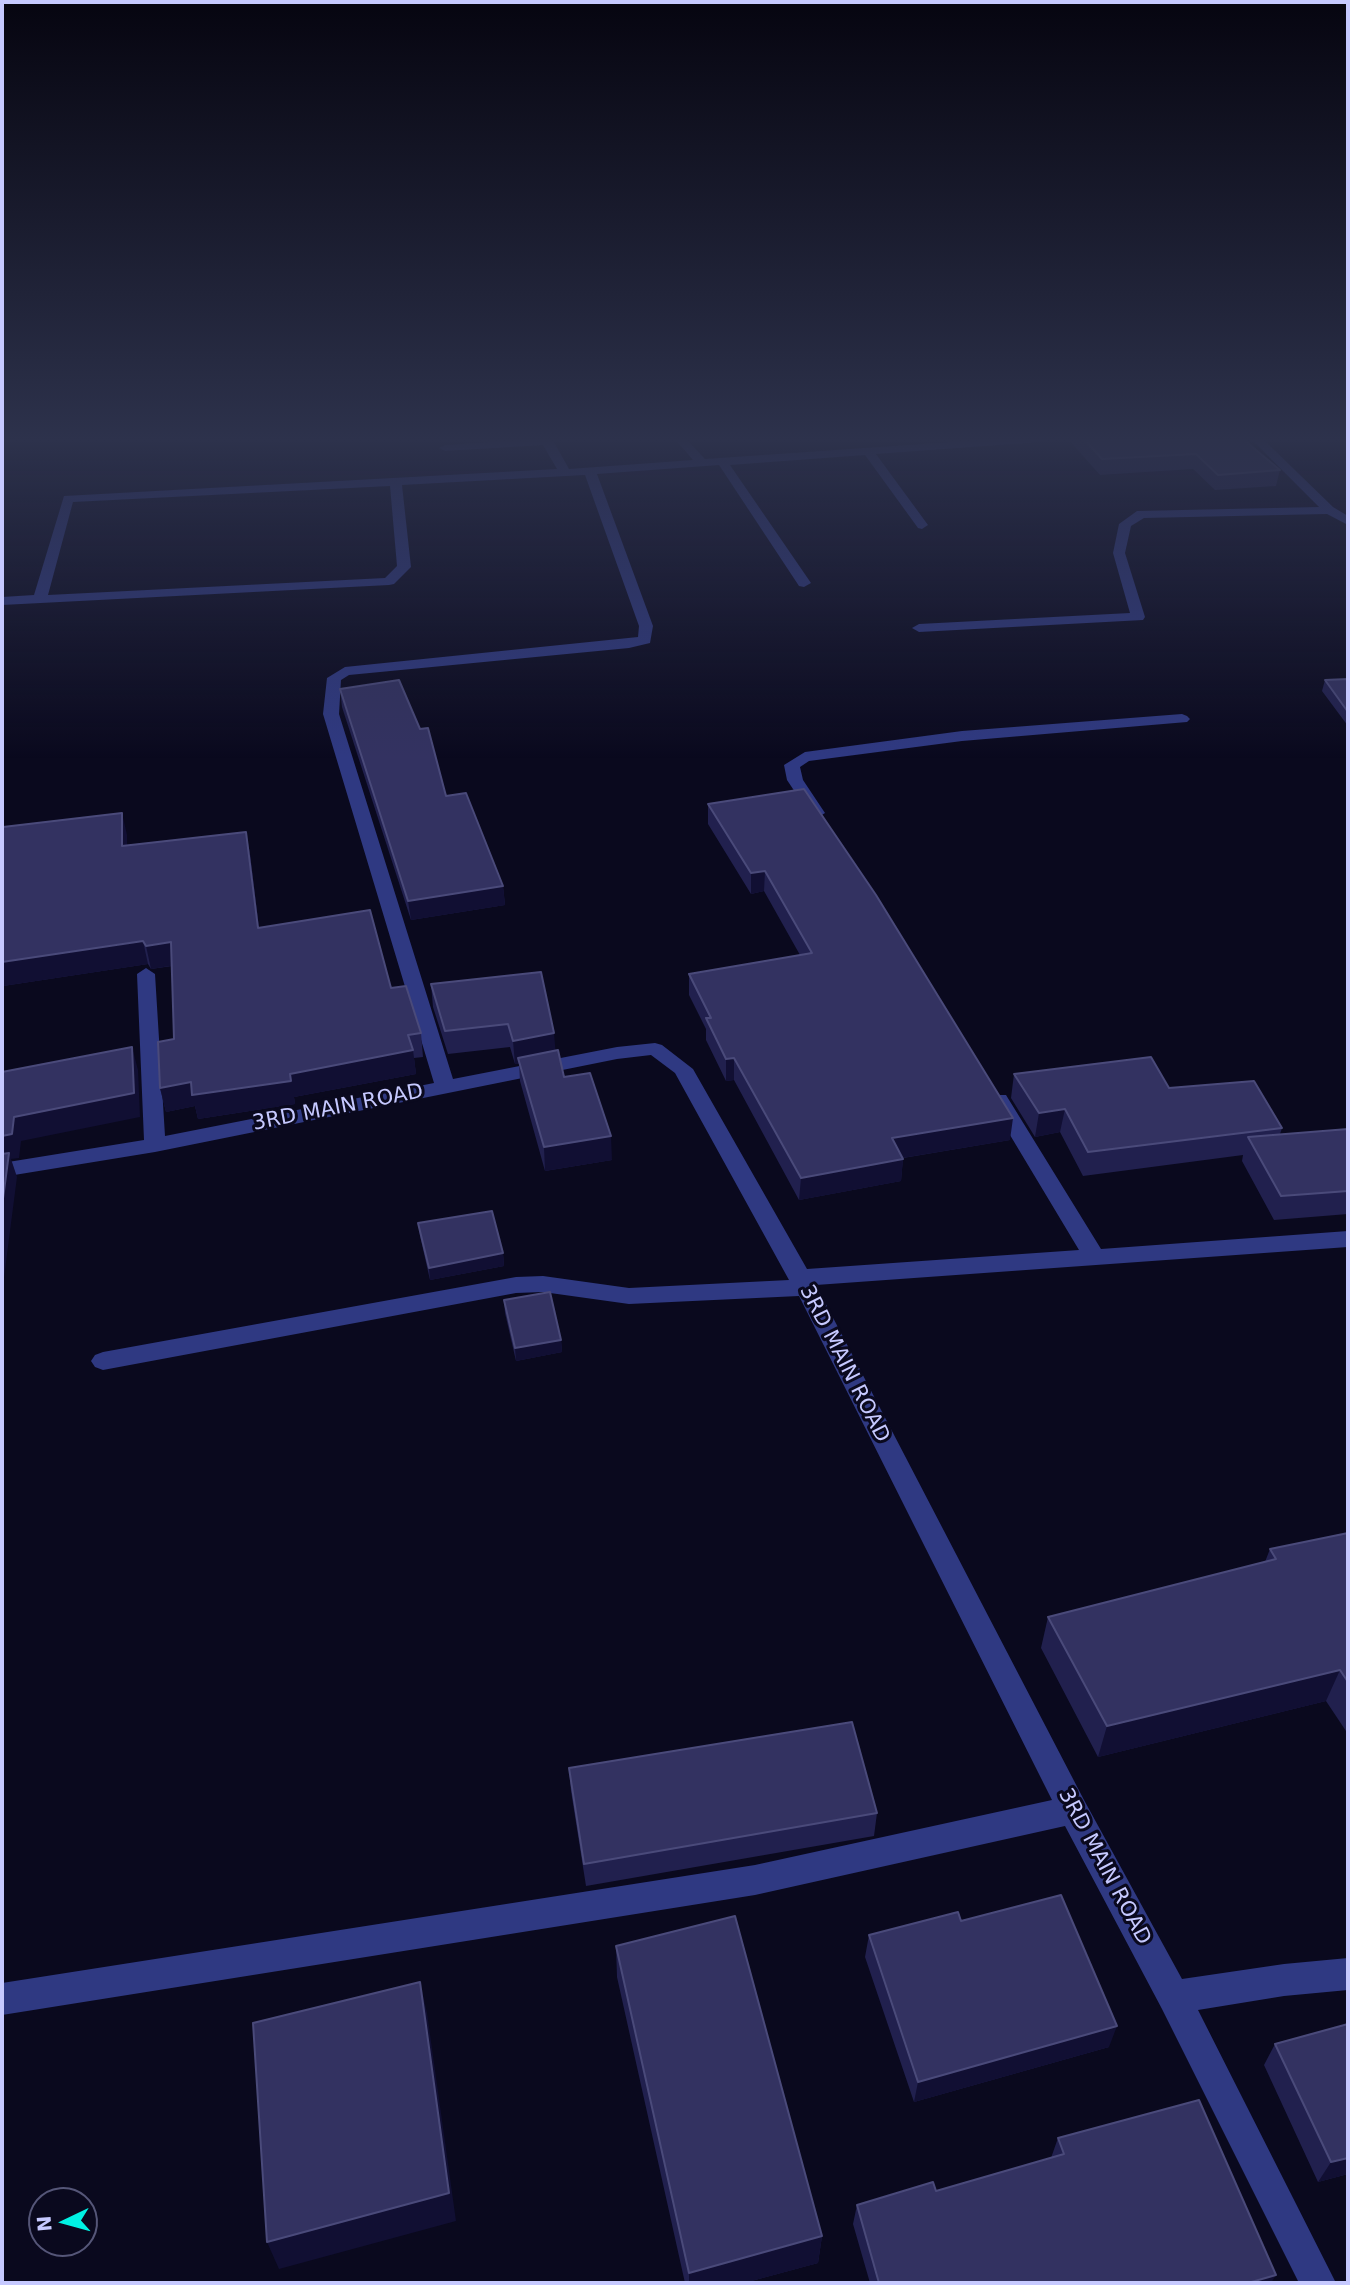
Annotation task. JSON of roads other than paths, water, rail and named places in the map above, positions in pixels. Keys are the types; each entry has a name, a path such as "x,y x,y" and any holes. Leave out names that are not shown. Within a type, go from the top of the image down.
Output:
{"street":[{"path":"40,599 55,546"},
{"path":"2,601 370,584 389,581 404,567 402,546"},
{"path":"445,1087 331,714 334,678 345,671 615,646 645,640 646,626 617,546"},
{"path":"779,546 804,583"},
{"path":"919,628 1138,617 1119,553 1121,546"},
{"path":"824,823 795,780 792,765 805,757 962,736 1182,719"},
{"path":"146,974 155,1144"},
{"name":"3RD MAIN ROAD","path":"2,1170 155,1144 617,1053 656,1049 683,1069 803,1283 1073,1810 1174,1997 1318,2283"},
{"path":"988,1083 1095,1256"},
{"path":"103,1361 516,1285 542,1284 629,1296 1095,1256 1348,1239"},
{"path":"2,1999 755,1880 1073,1810"},
{"path":"1174,1997 1284,1980 1348,1974"}]}
